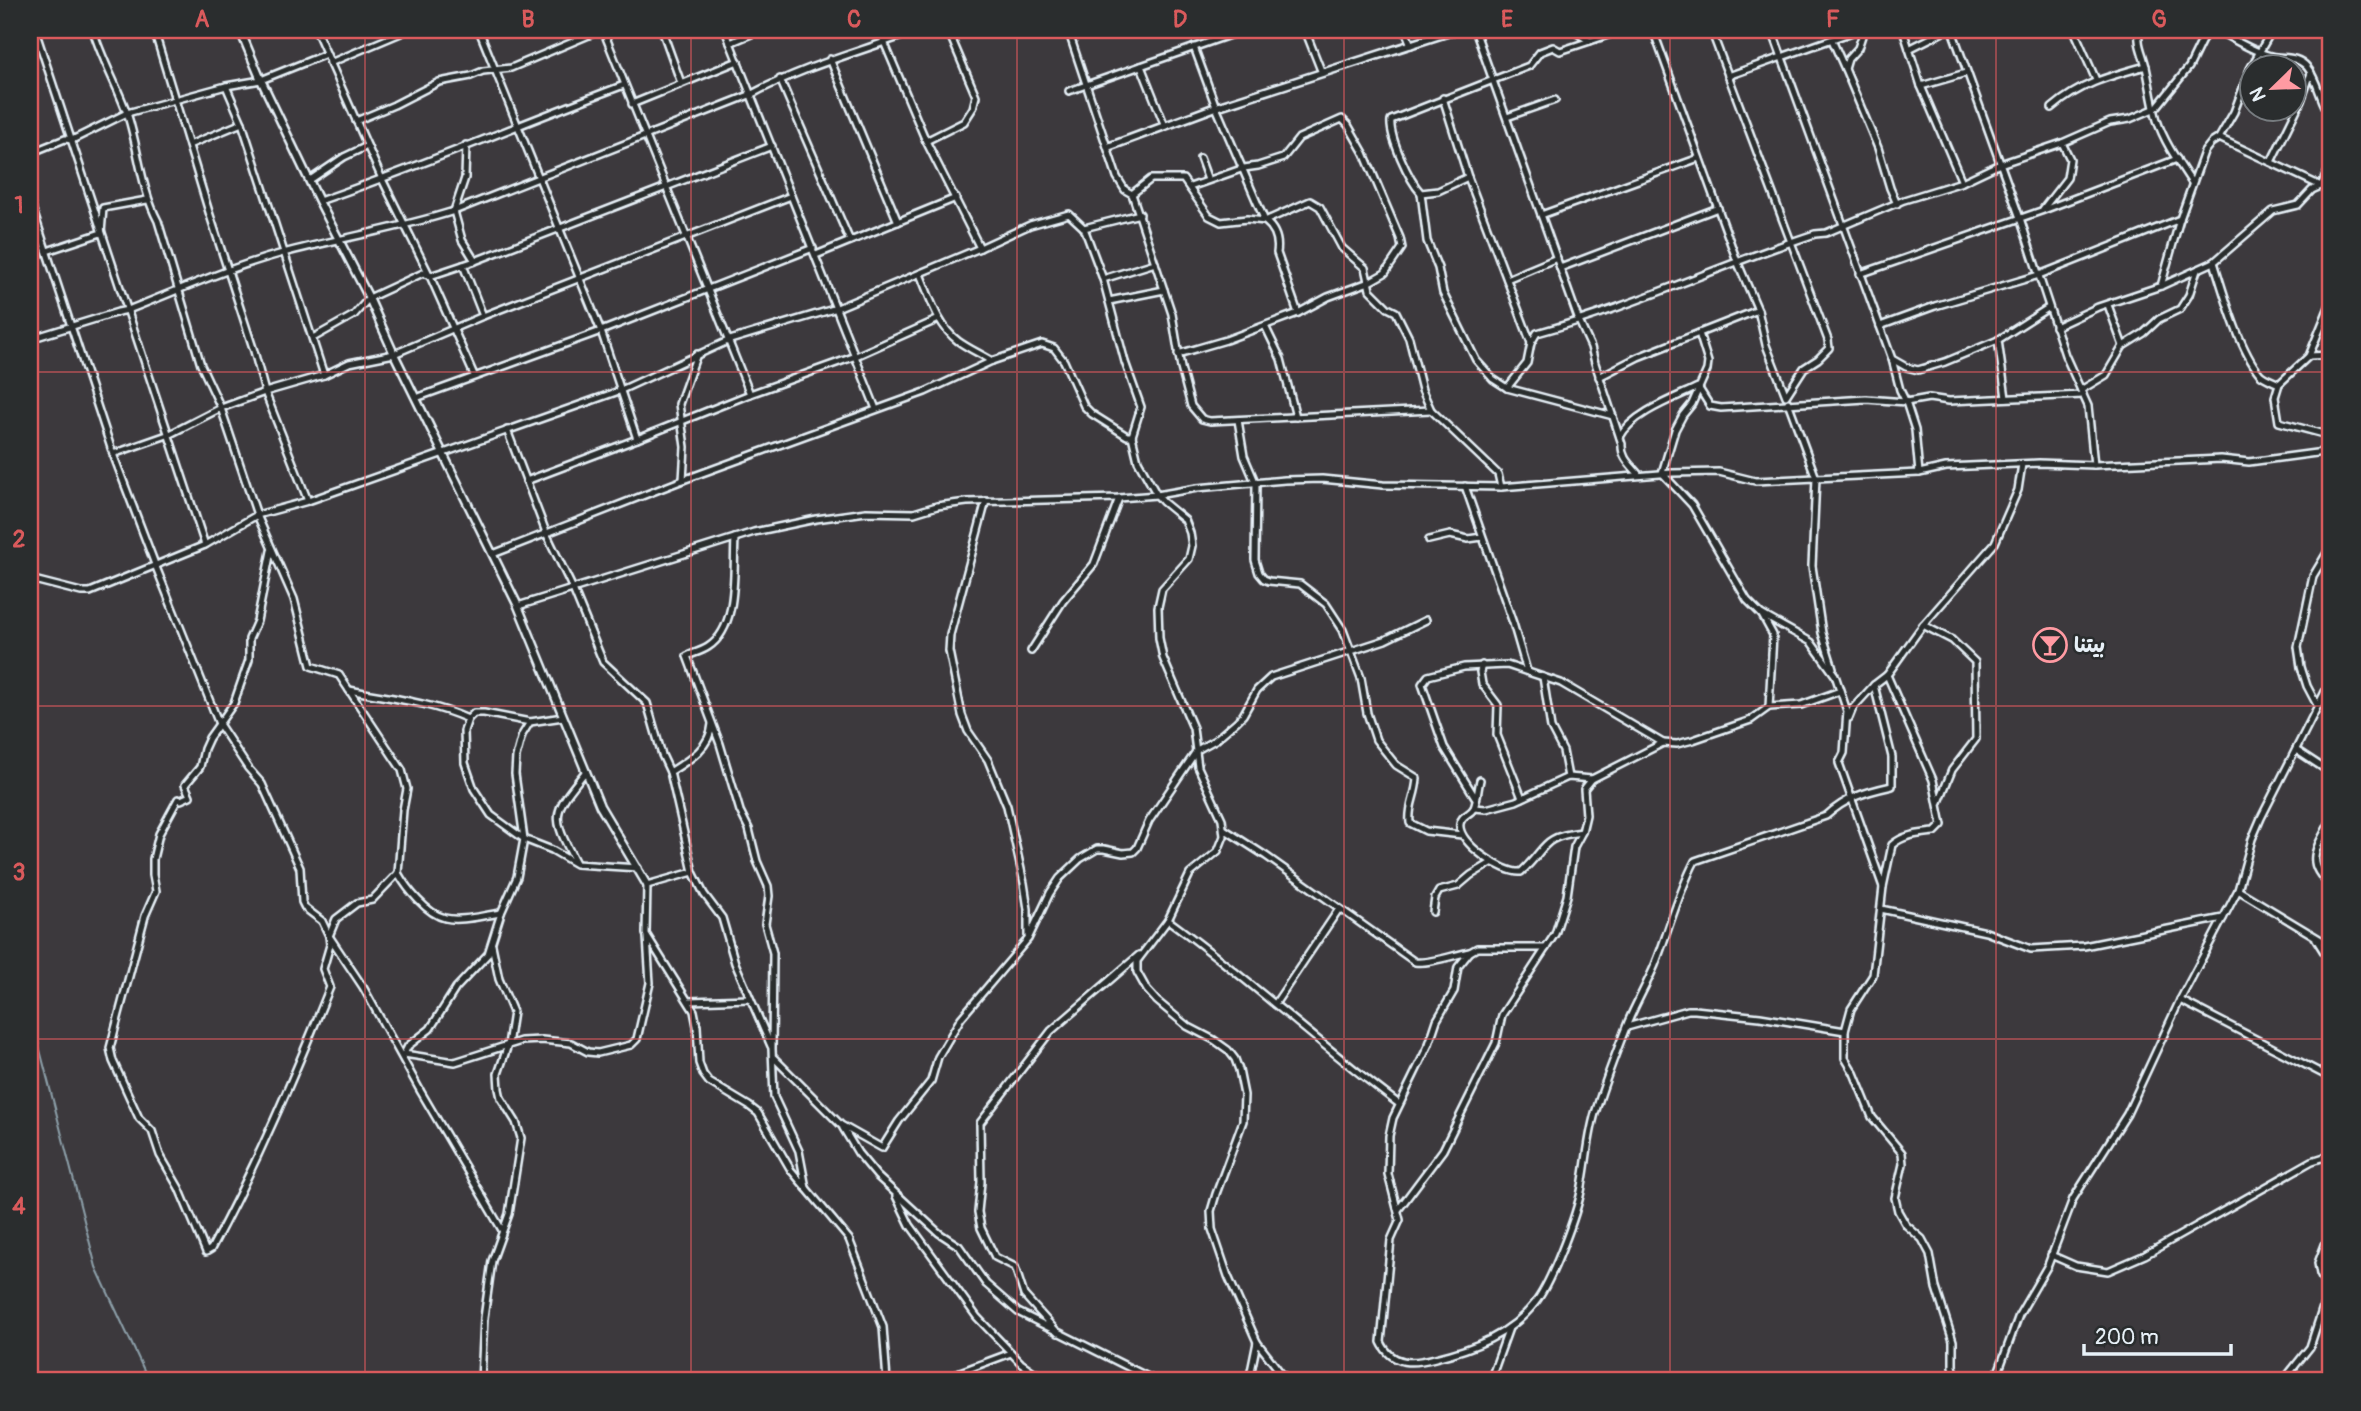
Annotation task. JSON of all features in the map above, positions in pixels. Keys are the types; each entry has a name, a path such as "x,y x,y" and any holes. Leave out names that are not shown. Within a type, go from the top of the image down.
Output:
{"street":[{"path":"36,30 205,545"},
{"path":"93,30 127,113 138,150 147,200 158,221 201,365 221,408 271,551 294,599 311,666 339,675 387,744 402,770 407,789 398,873 372,900 356,903 336,919 329,936 330,945 323,970 330,986 285,1099 245,1186 211,1250 206,1252 179,1188 160,1155 152,1131 139,1118 113,1061 110,1048 145,916 156,891 153,859 159,834 178,799 190,796 186,785 200,767 204,749 234,703 247,665 249,639 257,621 271,551"},
{"path":"154,30 265,392 307,500"},
{"path":"240,30 319,201 518,606 600,806 647,885 646,934 650,983 635,1042 618,1050 598,1053 554,1040 521,1041 455,1062 403,1055"},
{"path":"316,30 474,375"},
{"path":"330,63 408,30"},
{"path":"479,30 601,331 637,439"},
{"path":"356,121 394,106 439,82 494,69 511,68 602,30 750,394"},
{"path":"662,30 681,83"},
{"path":"725,30 876,409"},
{"path":"730,43 761,30"},
{"path":"879,30 926,141 980,248"},
{"path":"30,339 128,310 227,270 283,253 406,226 454,211 752,94 780,79 831,59 918,30"},
{"path":"926,141 964,121 973,108 976,96 948,30"},
{"path":"1070,30 1117,177 1125,190 1132,194 1140,214 1172,314 1178,354 1191,405 1196,414 1210,421 1431,410"},
{"path":"1069,91 1244,30"},
{"path":"1307,30 1322,73"},
{"path":"1405,30 1411,45"},
{"path":"1108,146 1216,107 1456,30"},
{"path":"1475,30 1579,321 1591,347 1620,437 1624,458 1639,475"},
{"path":"1572,30 1590,41"},
{"path":"1613,416 1507,388 1493,379 1476,360 1443,293 1438,268 1427,241 1421,193 1414,186 1390,128 1391,120 1529,66 1540,51 1553,47 1560,51 1623,30"},
{"path":"1653,30 1737,261 1758,310 1766,345 1816,478 1812,566 1822,633 1847,711 1844,753 1839,763 1882,887"},
{"path":"1711,30 1829,348 1804,368 1786,396"},
{"path":"1772,30 1892,359 1915,430 1919,473"},
{"path":"1728,76 1858,30"},
{"path":"1844,69 1858,48 1864,30"},
{"path":"1903,30 1921,86 1962,182"},
{"path":"1909,49 1950,30 2020,218 2054,327 2088,406 2094,465"},
{"path":"2074,30 2096,80"},
{"path":"2139,30 2138,42 2157,120 2176,159 2192,183"},
{"path":"1507,388 1527,363 1531,342 1537,332 1579,321 1737,261 1826,233 2110,122 2130,119 2156,108 2189,67 2207,30"},
{"path":"2216,30 2257,52"},
{"path":"2260,52 2272,30"},
{"path":"1832,40 1878,148 1897,204"},
{"path":"1194,47 1216,107 1265,220 1272,227 1278,243 1276,253 1298,313"},
{"path":"30,153 65,139 72,140 127,113 226,86 261,80 326,54"},
{"path":"831,59 898,222"},
{"path":"632,104 738,61"},
{"path":"1141,66 1165,126"},
{"path":"2052,108 2065,97 2096,80 2146,66"},
{"path":"2308,68 2319,86 2331,116"},
{"path":"1921,86 1966,73"},
{"path":"2272,162 2311,73"},
{"path":"780,79 850,241"},
{"path":"319,201 624,85"},
{"path":"226,86 242,123 324,375"},
{"path":"1443,99 1468,177 1531,342"},
{"path":"1507,117 1555,100"},
{"path":"2161,286 2180,219 2204,152 2219,138 2238,103"},
{"path":"1178,354 1265,326 1328,297 1369,282 1385,273 1398,257 1401,244 1364,153 1345,121 1335,121 1299,138 1283,158 1190,187"},
{"path":"189,145 242,123"},
{"path":"2219,138 2321,186"},
{"path":"2041,211 2067,178 2070,159 2062,143"},
{"path":"466,145 465,178 454,211 462,240 475,261"},
{"path":"310,180 344,157 367,146"},
{"path":"313,338 354,315 369,298 423,273 430,276 475,261 772,146"},
{"path":"1200,158 1208,180"},
{"path":"1541,215 1699,158"},
{"path":"1860,274 2041,211 2176,159"},
{"path":"2054,327 2098,307 2161,286 2214,262 2273,211 2298,205 2312,190 2321,186 2331,164"},
{"path":"1421,193 1438,191 1468,177"},
{"path":"1132,194 1151,178 1183,179 1209,216 1221,222 1265,220 1310,201 1314,202 1320,207 1342,248 1365,268 1370,290 1376,298 1396,312 1409,338 1422,390 1431,410 1498,474 1501,487"},
{"path":"113,454 170,434 221,408 265,392 324,375 349,363 394,354 483,316 791,196"},
{"path":"416,398 708,289 850,241 956,198"},
{"path":"101,233 103,208 147,200"},
{"path":"30,201 113,454 219,724 262,784 300,868 302,902 305,908 322,921 363,987 502,1230"},
{"path":"1560,268 1718,208"},
{"path":"30,579 86,593 205,545 257,515 619,391 730,340 837,308 1030,225 1069,214 1084,228 1103,279 1125,362 1141,407 1132,436 1138,461 1157,495 1185,520 1191,538 1189,559 1162,589 1158,607 1159,638 1163,658 1189,718 1197,750 1199,773 1224,829 1218,851 1190,874 1168,920 1137,961 1137,972 1152,996 1186,1026 1214,1040 1235,1059 1244,1095 1243,1121 1213,1202 1212,1229 1228,1276 1257,1342 1287,1381"},
{"path":"1084,228 1140,214"},
{"path":"1880,326 1935,306 2039,275 2180,219"},
{"path":"47,251 101,233"},
{"path":"1507,279 1557,258"},
{"path":"2214,262 2233,321 2245,347 2261,375 2279,384"},
{"path":"1103,279 1155,264"},
{"path":"463,265 483,316"},
{"path":"1698,387 1710,405 1721,408 1866,399 1906,402 1929,397 1950,401 2082,392 2106,375 2123,346 2144,333 2159,319 2180,309 2189,295 2197,270"},
{"path":"920,274 939,319 948,332 992,361"},
{"path":"1109,301 1164,290"},
{"path":"2331,302 2309,356 2279,384 2275,397 2279,422 2331,436"},
{"path":"2108,305 2123,346"},
{"path":"1892,359 1906,367 1919,370 1945,362 1998,340 2048,308"},
{"path":"1599,377 1638,357 1758,310"},
{"path":"526,481 856,356 939,319"},
{"path":"1265,326 1281,359 1296,417"},
{"path":"1662,473 1675,430 1692,404 1708,365 1699,333"},
{"path":"1998,340 2006,398"},
{"path":"493,554 684,480 925,392 992,361 1042,344 1054,348 1064,361 1084,406 1127,436 1132,436"},
{"path":"684,480 685,447 679,404 697,355"},
{"path":"2309,356 2331,355"},
{"path":"1620,437 1624,429 1636,419 1698,387"},
{"path":"1238,419 1244,456 1256,484 1255,560 1259,573 1269,581 1300,584 1326,604 1343,630 1361,678 1367,713 1376,740 1396,765 1417,778 1416,793 1409,810 1410,823 1426,831 1462,835"},
{"path":"507,430 547,534 603,662 647,703 662,755 670,772 693,872 704,894 722,918 735,963 772,1049 774,1097 799,1151 806,1188"},
{"path":"518,606 735,538 816,519 866,512 914,513 937,506 986,501 1119,498 1285,480 1501,487 1662,473 1719,472 1755,481 1919,473 1945,467 2022,464 2094,465 2221,459 2249,462 2331,452"},
{"path":"1847,724 1853,708 1874,685 1887,676 1923,625 1995,543 2018,490 2022,464"},
{"path":"1662,473 1692,505 1739,589 1761,614 1773,635 1769,707"},
{"path":"1465,486 1527,671"},
{"path":"1031,651 1063,601 1094,564 1119,498"},
{"path":"986,501 950,635 949,651 953,680 968,731 988,760 1007,806 1024,883 1028,909 1028,939"},
{"path":"1429,540 1450,535 1468,539 1482,537"},
{"path":"670,772 693,757 711,735 712,722 687,656 708,648 723,633 731,612 735,538"},
{"path":"2317,705 2307,686 2298,647 2313,576 2331,546"},
{"path":"1761,614 1811,642 1835,675"},
{"path":"841,1125 878,1147 885,1145 899,1121 931,1081 938,1057 961,1018 1028,939 1060,878 1080,859 1097,849 1133,852 1149,821 1197,750 1236,722 1257,690 1271,677 1385,640 1426,620"},
{"path":"1923,625 1952,640 1975,662 1976,739 1951,770 1938,805"},
{"path":"1482,665 1482,684 1498,705 1497,735 1522,798"},
{"path":"1475,797 1444,747 1422,684 1428,676 1464,667 1507,665 1561,684 1663,743 1677,744 1751,720 1769,707 1801,705 1840,691"},
{"path":"1887,676 1933,780 1942,825 1936,832 1902,838 1892,845 1882,887 1873,975 1851,1009 1845,1031 1845,1058 1872,1117 1902,1153 1903,1164 1895,1198 1898,1211 1906,1225 1922,1239 1930,1254 1936,1288 1953,1340 1953,1366 1957,1381"},
{"path":"1543,677 1551,728 1563,751 1568,777"},
{"path":"1996,1381 2020,1315 2052,1255 2073,1199 2127,1114 2179,1000 2238,890 2252,839 2331,680"},
{"path":"1470,952 1458,967 1454,992 1437,1020 1424,1056 1399,1104 1389,1136 1389,1180 1399,1223 1391,1240 1381,1342 1385,1351 1404,1362 1434,1359 1481,1344 1524,1317 1538,1300 1558,1260 1580,1197 1596,1109 1695,860 1826,816 1837,804 1892,786 1892,757 1874,685"},
{"path":"348,690 424,704 468,719"},
{"path":"704,701 768,887 765,924 773,953 772,1049"},
{"path":"563,717 530,722 474,713 468,719 464,731 465,763 474,789 491,814 524,839 552,850 576,864 638,868"},
{"path":"403,1055 408,1046 430,1029 456,988 488,954 492,945 500,913 517,877 524,839 515,774 522,735 530,722"},
{"path":"1398,1210 1443,1150 1496,1043 1502,1015 1546,948 1560,920 1567,896 1574,847 1582,832 1586,815 1583,795 1586,785 1592,779 1663,743"},
{"path":"2296,750 2331,773"},
{"path":"576,864 561,833 558,821 559,804 586,771"},
{"path":"1474,808 1486,809 1522,798 1568,777 1592,779"},
{"path":"1480,780 1474,808 1460,820 1459,828 1476,850 1508,872 1521,873 1542,845 1562,835 1582,832"},
{"path":"2331,820 2314,852 2314,861 2324,880 2331,886"},
{"path":"1224,829 1415,962 1426,963 1477,948 1546,948"},
{"path":"1433,912 1439,891 1458,887 1471,875 1493,862"},
{"path":"647,885 693,872"},
{"path":"398,873 418,899 435,914 446,919 500,913"},
{"path":"2238,890 2331,946"},
{"path":"1275,1004 1339,909"},
{"path":"1881,909 1986,932 2031,949 2084,946 2223,918"},
{"path":"1168,920 1217,956 1330,1051 1399,1104"},
{"path":"646,934 689,1001 696,1019 699,1063 709,1083 749,1105 758,1113 791,1170 846,1233 883,1326 887,1381"},
{"path":"2314,936 2331,963"},
{"path":"481,1381 484,1318 492,1261 509,1214 521,1138 499,1089 498,1074 508,1045 513,1012 499,979 492,945"},
{"path":"1058,1333 1024,1295 1015,1267 995,1257 981,1228 978,1212 981,1182 980,1123 1051,1031 1142,953"},
{"path":"689,1001 751,999"},
{"path":"2179,1000 2331,1078"},
{"path":"1627,1027 1695,1010 1845,1031"},
{"path":"774,1058 841,1125 858,1153 894,1193 939,1233 959,1245 986,1284 1018,1312 1156,1381"},
{"path":"2052,1255 2077,1266 2108,1271 2145,1255 2312,1161 2331,1155"},
{"path":"894,1193 916,1233 977,1317 1011,1353 1047,1381"},
{"path":"2331,1229 2318,1263 2331,1298"},
{"path":"2283,1381 2310,1347 2331,1282"},
{"path":"1490,1381 1510,1327"},
{"path":"1249,1381 1257,1342"},
{"path":"949,1381 960,1372 1011,1353"},
{"path":"1022,1381 1036,1374"}],"waterway":[{"path":"30,1011 96,1267 149,1381"}],"place":[{"name":"بيتنا","path":"2050,645"}]}
